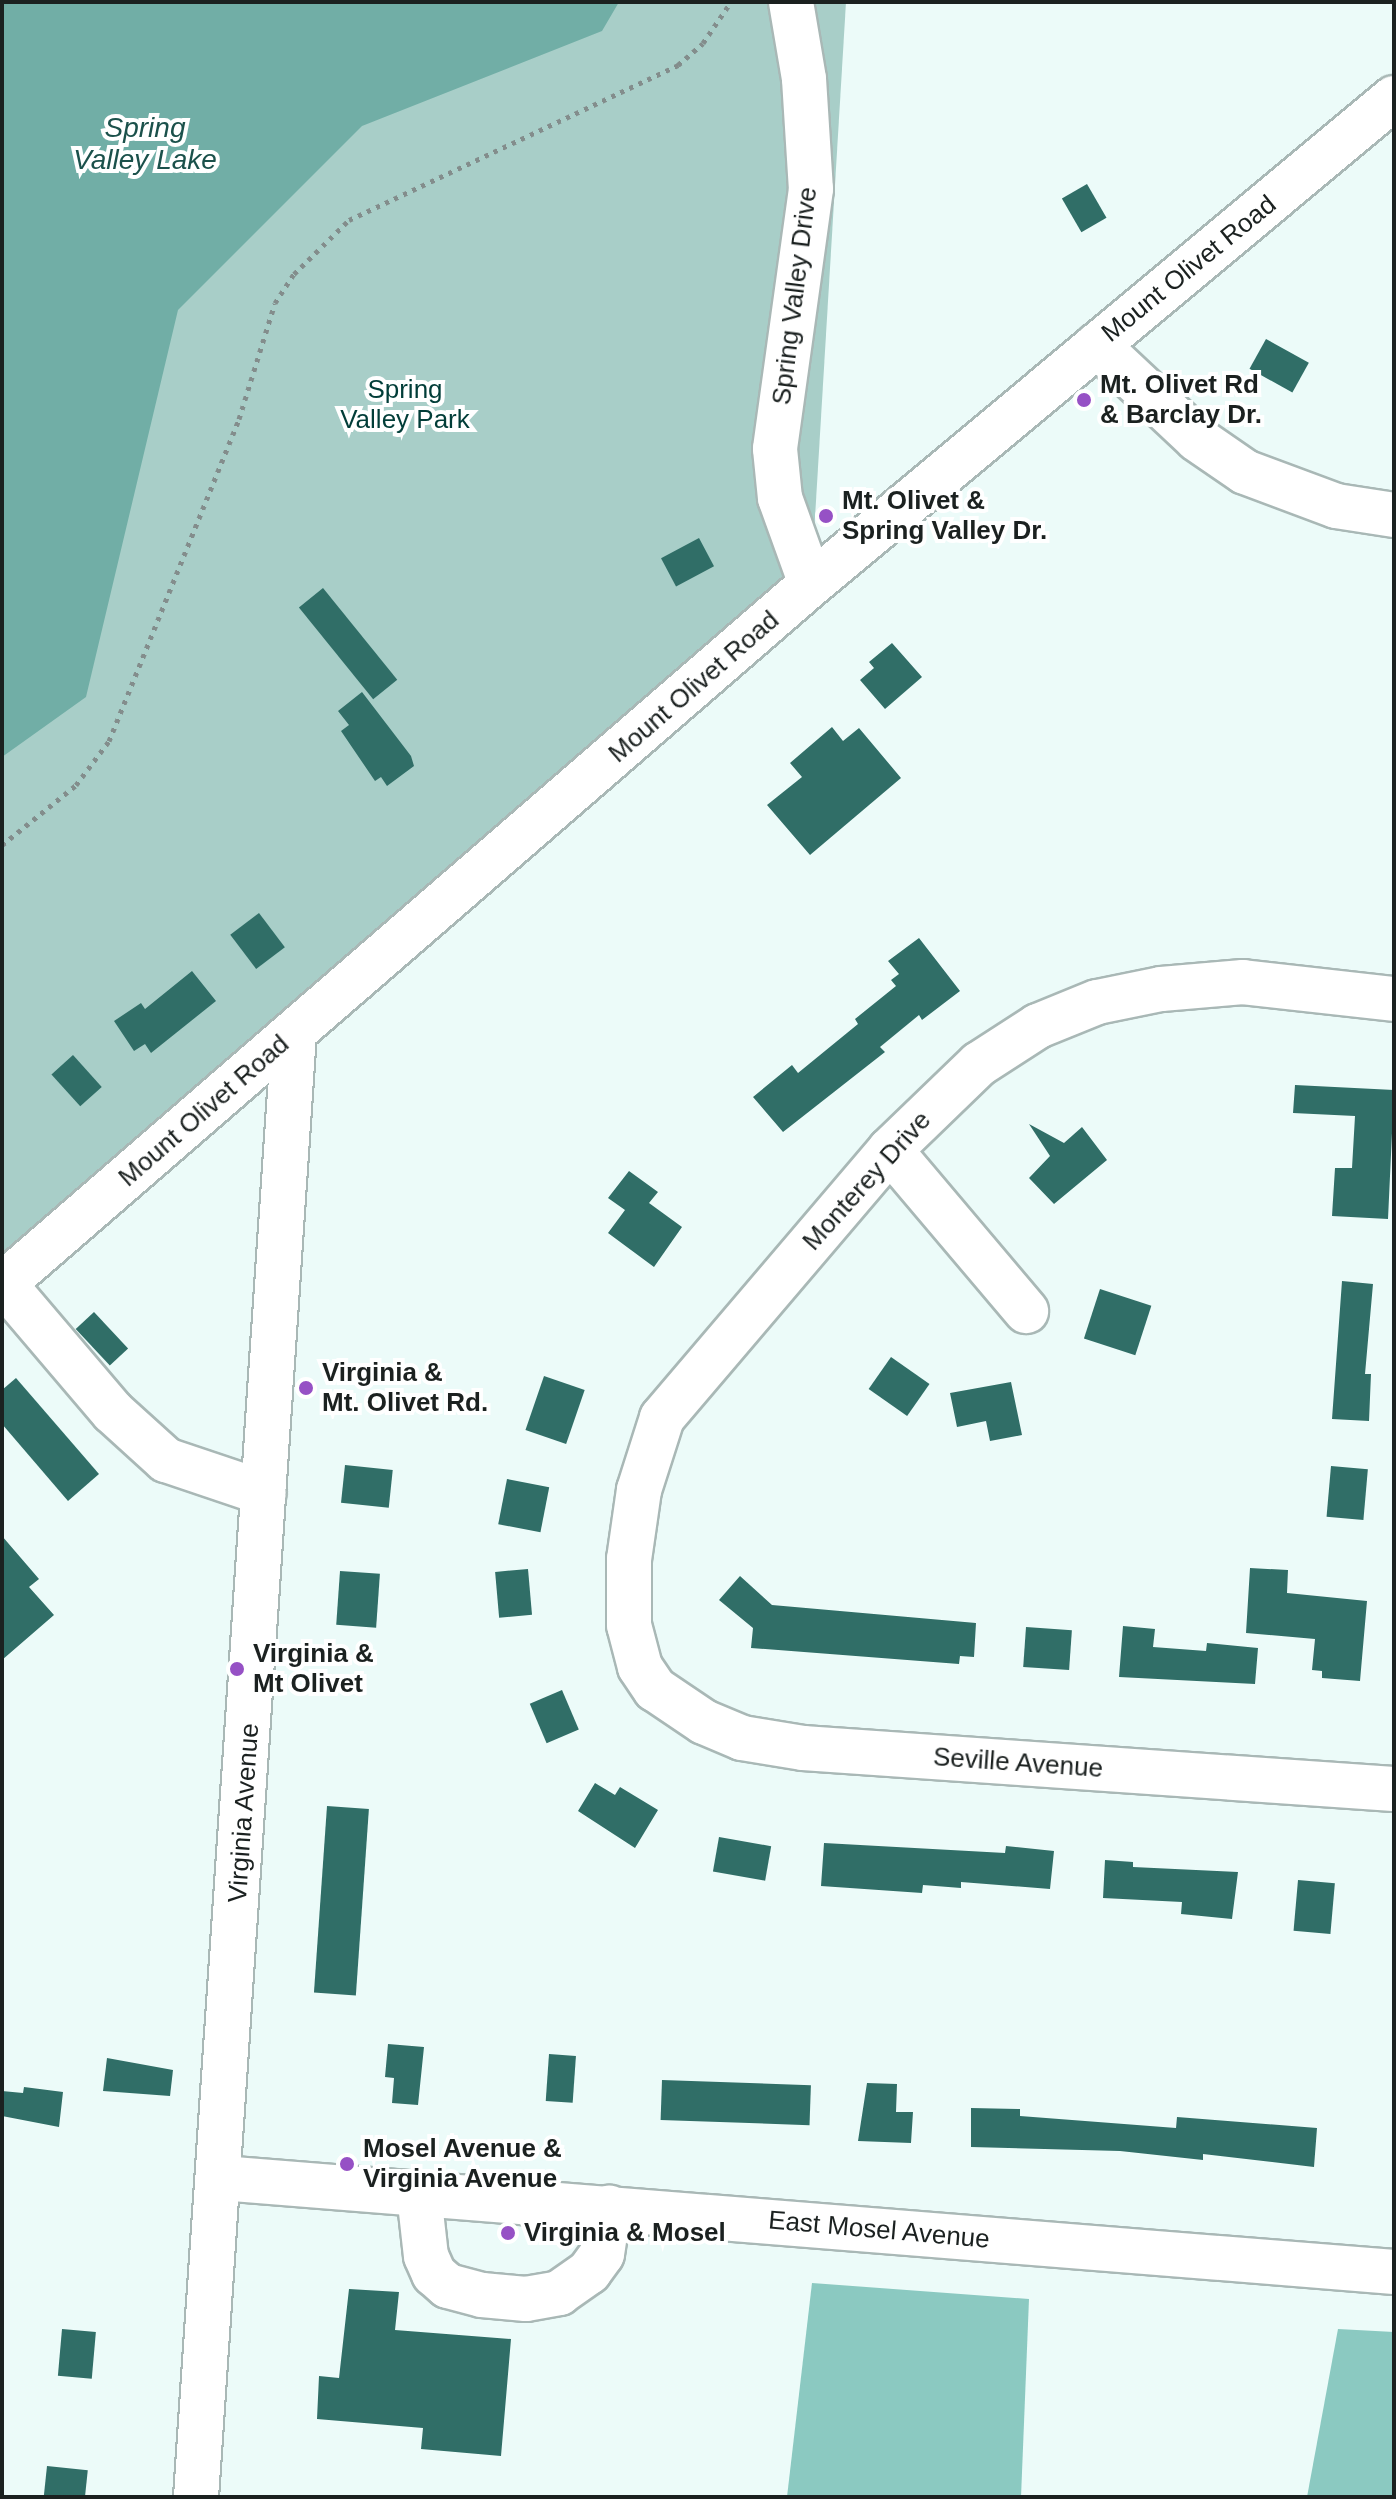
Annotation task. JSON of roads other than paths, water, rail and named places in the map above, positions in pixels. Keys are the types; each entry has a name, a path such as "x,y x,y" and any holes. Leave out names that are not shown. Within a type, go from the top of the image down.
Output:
{"street":[{"name":"Spring Valley Drive","path":"791,2 804,79 811,189 775,449 780,498 811,584"},
{"name":"Mount Olivet Road","path":"3,1284 811,584 1394,98"},
{"path":"1097,345 1197,439 1245,472 1336,506 1394,515"},
{"name":"Monterey Drive","path":"655,1689 640,1667 629,1625 629,1559 639,1490 662,1418 890,1150 979,1064 1038,1026 1097,1002 1161,989 1243,982 1394,999"},
{"name":"Virginia Avenue","path":"196,2497 221,2178 294,1034"},
{"path":"890,1150 1026,1311"},
{"path":"3,1284 113,1412 166,1460 264,1493"},
{"name":"Seville Avenue","path":"655,1689 704,1722 742,1738 803,1748 1394,1789"},
{"name":"East Mosel Avenue","path":"221,2178 1394,2272"},
{"path":"419,2194 426,2256 434,2274 471,2292 526,2299 559,2293 589,2272 602,2254 609,2208"}],"water":[{"name":"Spring Valley Lake","path":"2,2 619,2 602,31 362,126 178,310 86,697 2,757"}],"place":[{"name":"Mt. Olivet Rd & Barclay Dr.","path":"1084,400"},
{"name":"Mt. Olivet & Spring Valley Dr.","path":"826,516"},
{"name":"Virginia & Mt. Olivet Rd.","path":"306,1388"},
{"name":"Virginia & Mt Olivet","path":"237,1669"},
{"name":"Mosel Avenue & Virginia Avenue","path":"347,2164"},
{"name":"Virginia & Mosel","path":"508,2233"}],"park label":[{"name":"Spring Valley Park","path":"405,405"}]}
